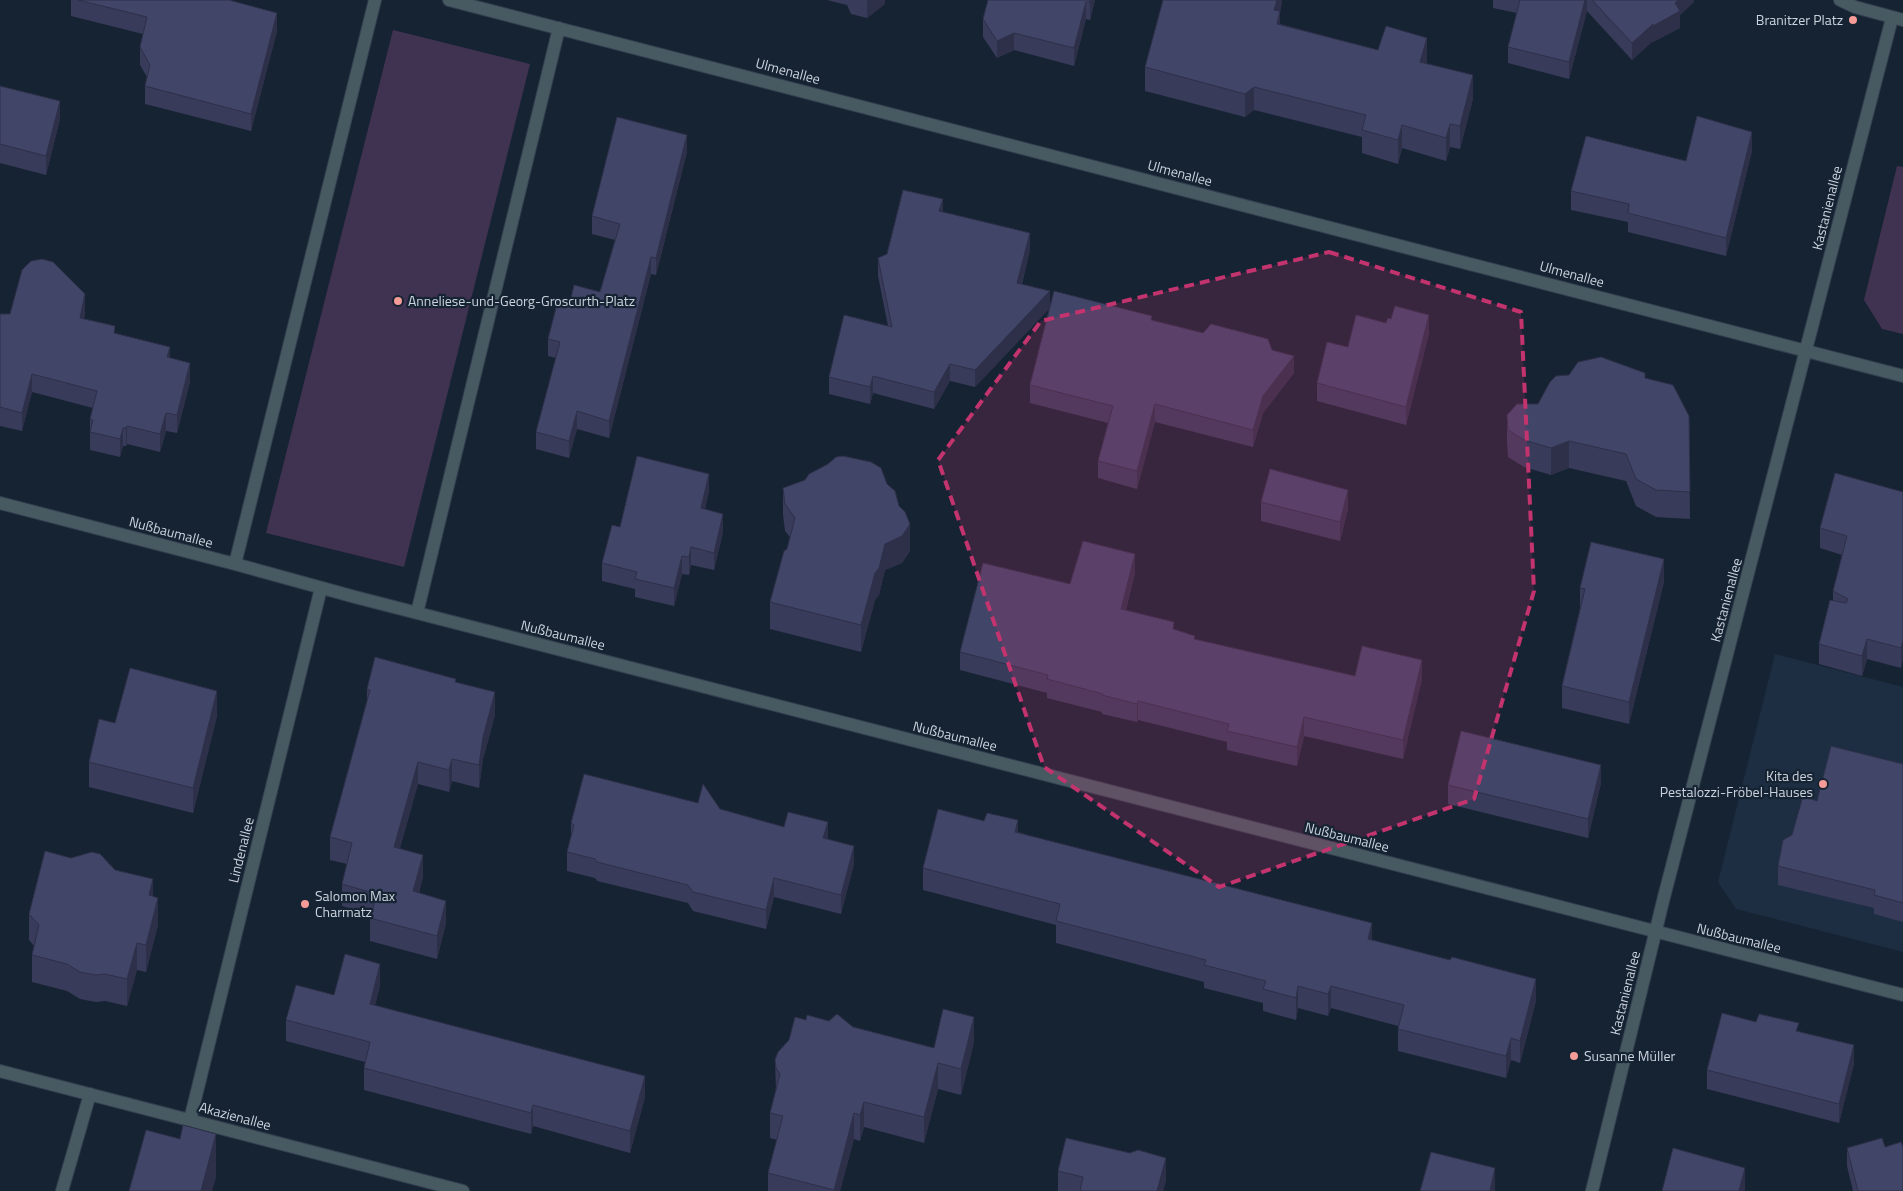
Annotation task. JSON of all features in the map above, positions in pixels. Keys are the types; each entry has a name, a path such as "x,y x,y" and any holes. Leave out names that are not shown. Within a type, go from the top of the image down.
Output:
{"street":[{"path":"235,564 375,0"},
{"name":"Ulmenallee","path":"449,0 474,3 559,28 1903,376"},
{"path":"1840,0 1855,7 1897,19"},
{"name":"Kastanienallee","path":"1592,1191 1656,932 1806,351 1897,19"},
{"path":"417,613 559,28"},
{"name":"Nußbaumallee","path":"0,503 417,613 1903,995"},
{"name":"Lindenallee","path":"190,1120 321,588"},
{"name":"Akazienallee","path":"0,1071 463,1191"},
{"path":"62,1191 90,1094"}],"highlighted area":[{"path":"1329,252 1521,312 1534,591 1474,799 1219,887 1044,767 938,460 1041,321"}],"shaded area":[{"path":"393,30 530,64 404,567 266,533"},
{"path":"1897,166 1903,167 1903,334 1882,329 1864,300"},
{"name":"Kita des Pestalozzi-Fröbel-Hauses","path":"1775,654 1903,687 1903,952 1736,909 1718,882"}],"building":[{"path":"78,0 229,0 277,13 251,114 145,86 150,65 140,47 147,17"},
{"path":"988,0 1090,0 1090,2 1086,2 1074,48 1014,33 997,41 983,19"},
{"path":"1163,0 1277,0 1274,10 1280,11 1277,24 1378,50 1386,26 1427,38 1420,62 1473,75 1460,126 1450,124 1446,138 1402,125 1398,140 1362,130 1366,115 1254,87 1245,94 1145,67"},
{"path":"1520,0 1585,0 1569,62 1508,47"},
{"path":"1592,0 1678,0 1675,3 1680,11 1653,26 1653,24 1632,43"},
{"path":"0,86 60,101 46,156 0,144"},
{"path":"1697,116 1752,132 1726,238 1628,213 1629,204 1571,191 1586,136 1686,161"},
{"path":"617,117 687,135 656,258 651,257 609,421 577,411 569,441 536,432 560,342 548,339 557,304 569,307 574,285 600,292 620,224 592,216"},
{"path":"903,190 943,199 939,211 1030,233 1017,283 1050,291 975,370 950,364 934,392 873,376 870,387 829,377 844,315 892,327 878,258 887,254"},
{"path":"42,259 53,262 85,294 80,318 115,326 114,333 170,347 167,357 190,363 177,415 166,413 160,434 127,426 123,428 120,439 90,432 93,420 90,419 97,391 32,374 22,413 0,407 0,314 10,314 22,270 31,261"},
{"path":"1054,291 1152,316 1151,320 1203,333 1211,324 1268,339 1272,350 1294,356 1263,396 1253,430 1155,404 1137,471 1098,461 1113,406 1030,385"},
{"path":"1395,306 1429,315 1406,407 1317,383 1327,342 1348,347 1356,315 1386,323 1388,318 1391,319"},
{"path":"1601,357 1645,373 1645,378 1673,385 1689,416 1690,492 1656,490 1636,479 1626,454 1569,441 1551,448 1524,440 1508,430 1507,415 1517,404 1538,404 1550,382 1556,376 1569,375 1578,362"},
{"path":"637,456 709,474 701,508 723,514 714,553 691,547 689,557 682,556 674,588 635,579 637,572 602,563 612,525 620,527"},
{"path":"843,456 871,462 881,468 887,484 895,491 899,506 905,512 910,524 902,536 885,544 861,625 770,602 795,518 785,504 783,488 805,480 809,474 828,464 836,457"},
{"path":"1270,469 1348,490 1340,522 1261,502"},
{"path":"1835,473 1903,492 1903,640 1901,648 1867,639 1862,656 1819,644 1830,600 1846,603 1848,599 1833,591 1847,536 1820,528"},
{"path":"1083,541 1135,554 1121,609 1174,622 1173,629 1195,636 1194,639 1355,676 1362,646 1422,660 1403,740 1304,717 1297,747 1227,731 1229,724 1138,701 1137,704 1102,695 1047,679 1048,675 960,652 983,563 1070,584"},
{"path":"1591,542 1664,559 1629,702 1562,686 1585,589 1580,588"},
{"path":"375,657 456,679 455,682 495,692 483,737 479,765 452,759 449,770 418,762 394,847 423,855 413,891 446,901 437,936 370,918 377,894 342,884 352,843 330,837 370,690 367,689"},
{"path":"130,668 217,691 193,788 89,762 99,719 115,723"},
{"path":"1461,731 1601,765 1588,819 1448,785"},
{"path":"1831,746 1903,764 1903,903 1874,895 1875,890 1778,866 1783,840 1792,835 1803,796 1817,801"},
{"path":"584,774 698,803 703,784 720,809 784,827 788,812 828,822 823,838 854,846 841,895 774,878 766,910 693,892 688,885 597,862 595,859 567,852 574,825 571,823"},
{"path":"938,809 984,821 987,813 1018,820 1015,832 1372,923 1368,939 1450,960 1452,957 1536,979 1520,1041 1511,1038 1506,1056 1398,1029 1404,1005 1331,986 1328,994 1298,986 1296,998 1263,989 1266,981 1204,965 1206,960 1056,921 1060,904 923,868"},
{"path":"45,851 71,858 92,852 100,854 115,870 153,879 149,895 158,898 146,945 137,943 127,979 105,974 96,975 80,972 67,964 32,955 39,925 29,914"},
{"path":"345,954 380,964 370,1004 645,1076 630,1131 533,1105 531,1113 364,1068 370,1042 286,1020 296,985 334,995"},
{"path":"943,1009 974,1017 961,1069 938,1063 924,1117 864,1102 860,1115 854,1113 834,1190 768,1173 783,1116 770,1113 780,1074 776,1068 775,1060 778,1052 789,1040 795,1017 806,1020 807,1015 829,1021 837,1014 853,1027 934,1048"},
{"path":"1722,1013 1756,1022 1759,1014 1799,1023 1796,1031 1854,1045 1839,1104 1707,1070"},
{"path":"183,1125 216,1134 201,1191 129,1191 146,1130 180,1139"},
{"path":"1066,1138 1130,1153 1138,1150 1166,1158 1157,1191 1080,1191 1083,1177 1058,1171"},
{"path":"1882,1138 1885,1147 1901,1142 1903,1147 1903,1191 1858,1191 1847,1148"},
{"path":"1673,1148 1745,1168 1739,1191 1662,1191"},
{"path":"1431,1152 1495,1168 1490,1191 1420,1191"}],"place":[{"name":"Branitzer Platz","path":"1853,20"},
{"name":"Anneliese-und-Georg-Groscurth-Platz","path":"398,301"},
{"name":"Kita des Pestalozzi-Fröbel-Hauses","path":"1823,784"},
{"name":"Salomon Max Charmatz","path":"305,904"},
{"name":"Susanne Müller","path":"1574,1056"}]}
